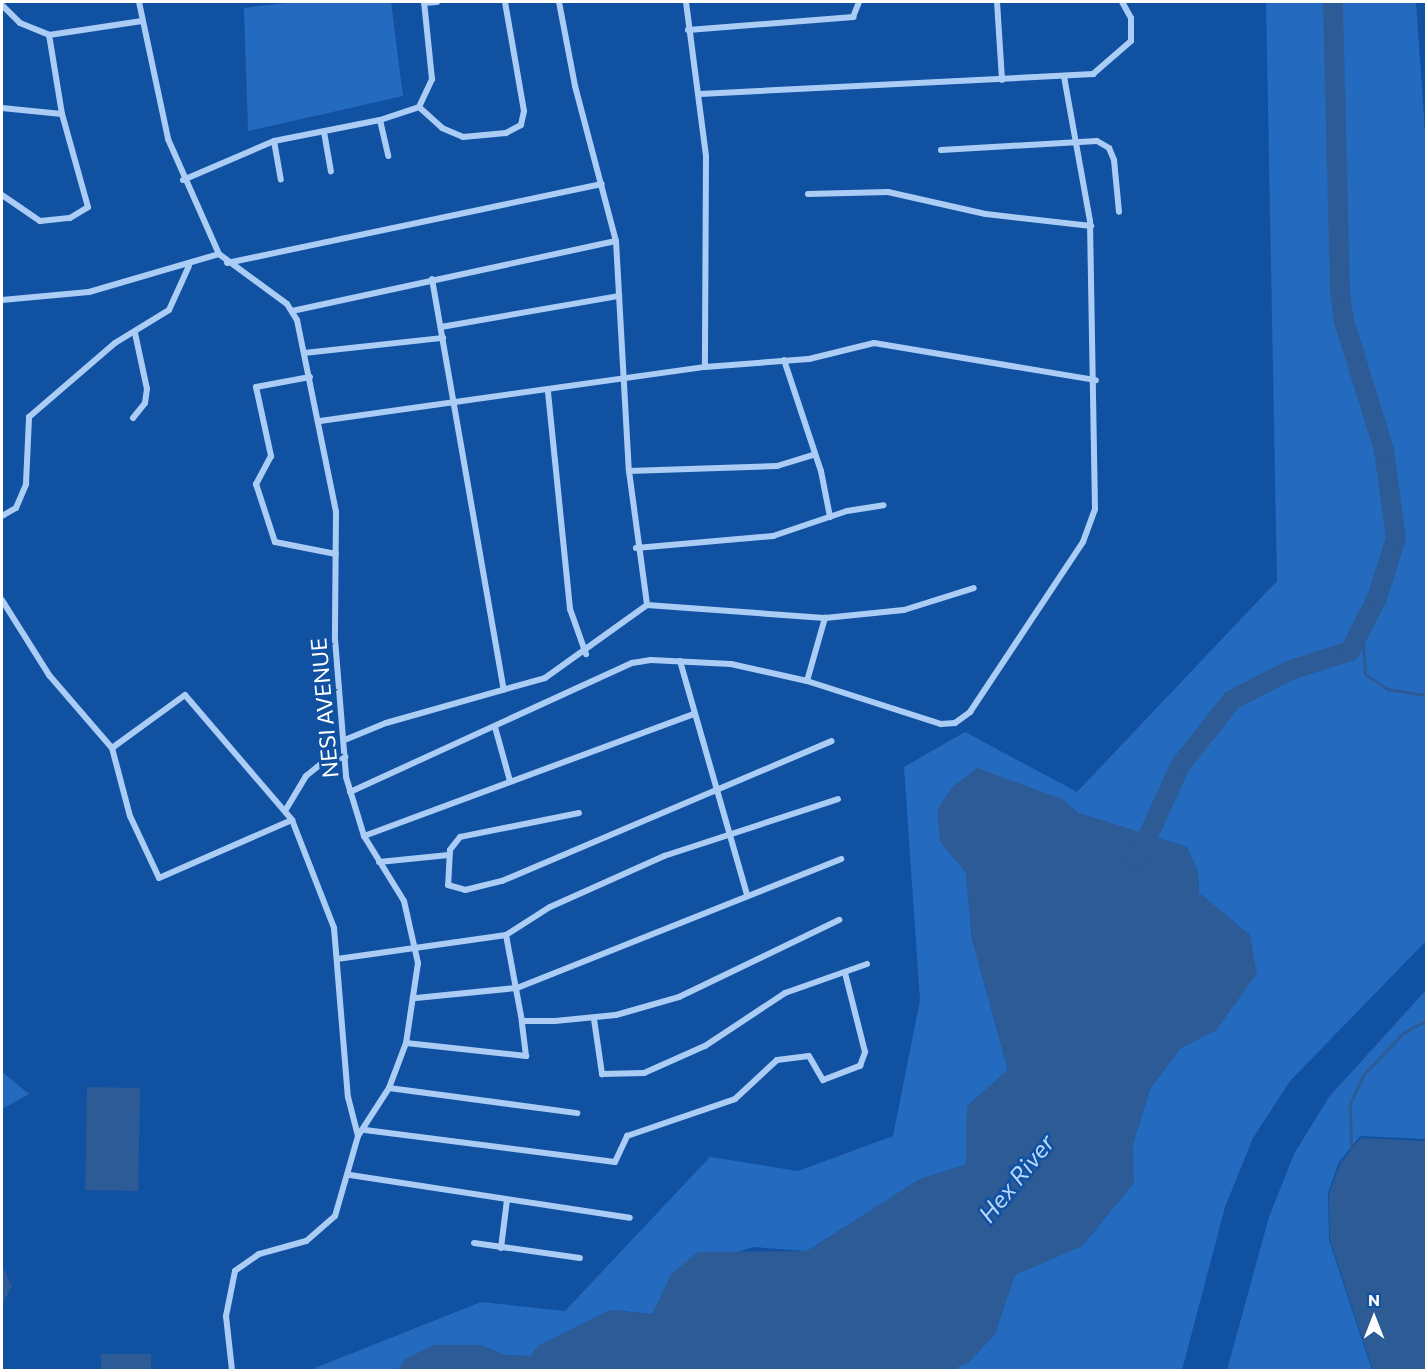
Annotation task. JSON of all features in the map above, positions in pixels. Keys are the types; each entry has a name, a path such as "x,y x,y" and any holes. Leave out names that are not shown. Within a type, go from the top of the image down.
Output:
{"street":[{"path":"139,2 159,109 183,180 219,254 227,263 292,311 616,241"},
{"path":"183,180 274,141 380,120 419,107 432,79 424,2 437,2"},
{"path":"419,107 442,128 463,137 506,133 520,125 524,111 505,2"},
{"path":"559,2 575,87 616,241 629,471 636,548 647,605"},
{"path":"686,2 688,30 700,94 706,157 705,367"},
{"path":"688,30 853,17 859,2"},
{"path":"997,2 1002,80"},
{"path":"700,94 1093,74 1131,41 1131,18 1122,2"},
{"path":"2,6 20,23 49,35 142,21"},
{"path":"2,195 40,221 70,218 88,207 62,114 49,35"},
{"path":"350,792 495,728 632,663 680,661 731,664 807,681 941,724 955,723 969,712 1091,523 1096,380 1091,226 1064,76"},
{"path":"2,108 62,114"},
{"path":"380,120 388,156"},
{"path":"324,132 331,171"},
{"path":"941,150 1077,139 1109,148 1119,212"},
{"path":"274,141 281,179"},
{"path":"227,263 602,184"},
{"path":"808,194 888,192 986,214 1091,226"},
{"path":"2,300 90,292 189,266 219,254"},
{"path":"2,516 16,508 26,484 29,417 115,343 135,333 169,310 189,266"},
{"path":"432,279 457,403 504,690"},
{"path":"441,327 619,296"},
{"name":"NESI AVENUE","path":"292,311 320,421 336,512 335,639 347,739 345,758 350,792 364,836 404,901 416,947 416,998 406,1043 389,1088 365,1130 358,1136"},
{"path":"133,418 145,403 147,389 135,333"},
{"path":"304,353 443,338"},
{"path":"320,421 623,382 705,367 784,360 874,343 1096,380"},
{"path":"784,360 830,517"},
{"path":"310,377 255,387 271,456 256,484 279,546 336,554"},
{"path":"548,392 570,609 586,654"},
{"path":"629,471 777,466 813,455"},
{"path":"636,548 773,536 830,517 884,505"},
{"path":"347,739 545,678 586,654 631,612 647,605 825,618 904,610 974,588"},
{"path":"2,600 49,675 112,748 130,816 159,878 292,820"},
{"path":"807,681 825,618"},
{"path":"680,661 728,836 747,894"},
{"path":"112,748 185,695 292,820 328,903 337,959 348,1097 358,1136 342,1202 324,1230 306,1241 259,1254 236,1271 226,1316 232,1371"},
{"path":"364,836 694,714"},
{"path":"495,728 510,781"},
{"path":"579,813 460,837 449,855 448,885 465,890 483,885 832,741"},
{"path":"285,811 306,776 323,762 345,758"},
{"path":"337,959 506,935 550,907 664,856 838,799"},
{"path":"379,862 449,855"},
{"path":"416,998 517,988 747,894 842,859"},
{"path":"522,1021 594,1019 679,997 839,920"},
{"path":"406,1043 526,1056 517,988 506,935"},
{"path":"594,1019 602,1074 644,1073 705,1046 785,993 845,973 867,963"},
{"path":"365,1130 615,1162 627,1136 735,1100 777,1060 809,1056 823,1080 860,1066 865,1052 845,973"},
{"path":"389,1088 577,1113"},
{"path":"350,1175 630,1218"},
{"path":"501,1248 507,1200"},
{"path":"474,1243 580,1258"}],"shaded area":[{"path":"293,2 391,2 403,96 248,131 244,8"},
{"path":"1266,2 1416,2 1426,146 1426,941 1290,1081 1253,1138 1225,1207 1182,1370 951,1370 969,1362 995,1334 1014,1275 1082,1246 1133,1184 1133,1144 1150,1089 1181,1048 1216,1030 1250,935 1199,893 1198,872 1187,847 1078,813 1062,799 940,841 966,873 972,939 1008,1070 967,1106 967,1164 920,1179 807,1251 753,1247 672,1273 653,1314 610,1310 540,1345 530,1356 506,1355 480,1345 405,1359 398,1370 310,1370 481,1302 565,1311 710,1157 798,1171 893,1136 920,1000 904,767 965,732 1077,792 1277,581"},
{"path":"1426,990 1426,1139 1360,1136 1339,1162 1328,1193 1329,1240 1372,1370 1227,1370 1269,1217 1294,1154 1329,1097"},
{"path":"2,1072 29,1094 2,1109"}],"water":[{"name":"Hex River","path":"977,768 1062,799 1078,813 1187,847 1198,872 1199,893 1250,935 1257,974 1216,1030 1181,1048 1150,1089 1133,1144 1134,1183 1082,1246 1015,1275 995,1334 969,1362 951,1370 398,1370 405,1359 434,1345 480,1345 506,1355 530,1356 540,1345 610,1310 652,1314 672,1273 698,1252 807,1251 920,1179 966,1164 967,1106 1008,1070 972,939 966,873 940,841 937,810 953,786"},
{"path":"87,1087 140,1088 138,1191 85,1190"},
{"path":"1361,1138 1426,1141 1426,1370 1373,1370 1330,1240 1329,1194 1341,1162"},
{"path":"2,1266 12,1286 2,1305"},
{"path":"101,1354 151,1354 151,1370 101,1370"}],"waterway":[{"path":"1137,860 1180,766 1232,700 1291,670 1350,651 1377,598 1396,538 1384,450 1344,321 1340,291 1333,2"},
{"path":"1362,628 1365,674 1387,689 1426,695"},
{"path":"1351,1148 1350,1104 1363,1075 1403,1033 1426,1021"}]}
